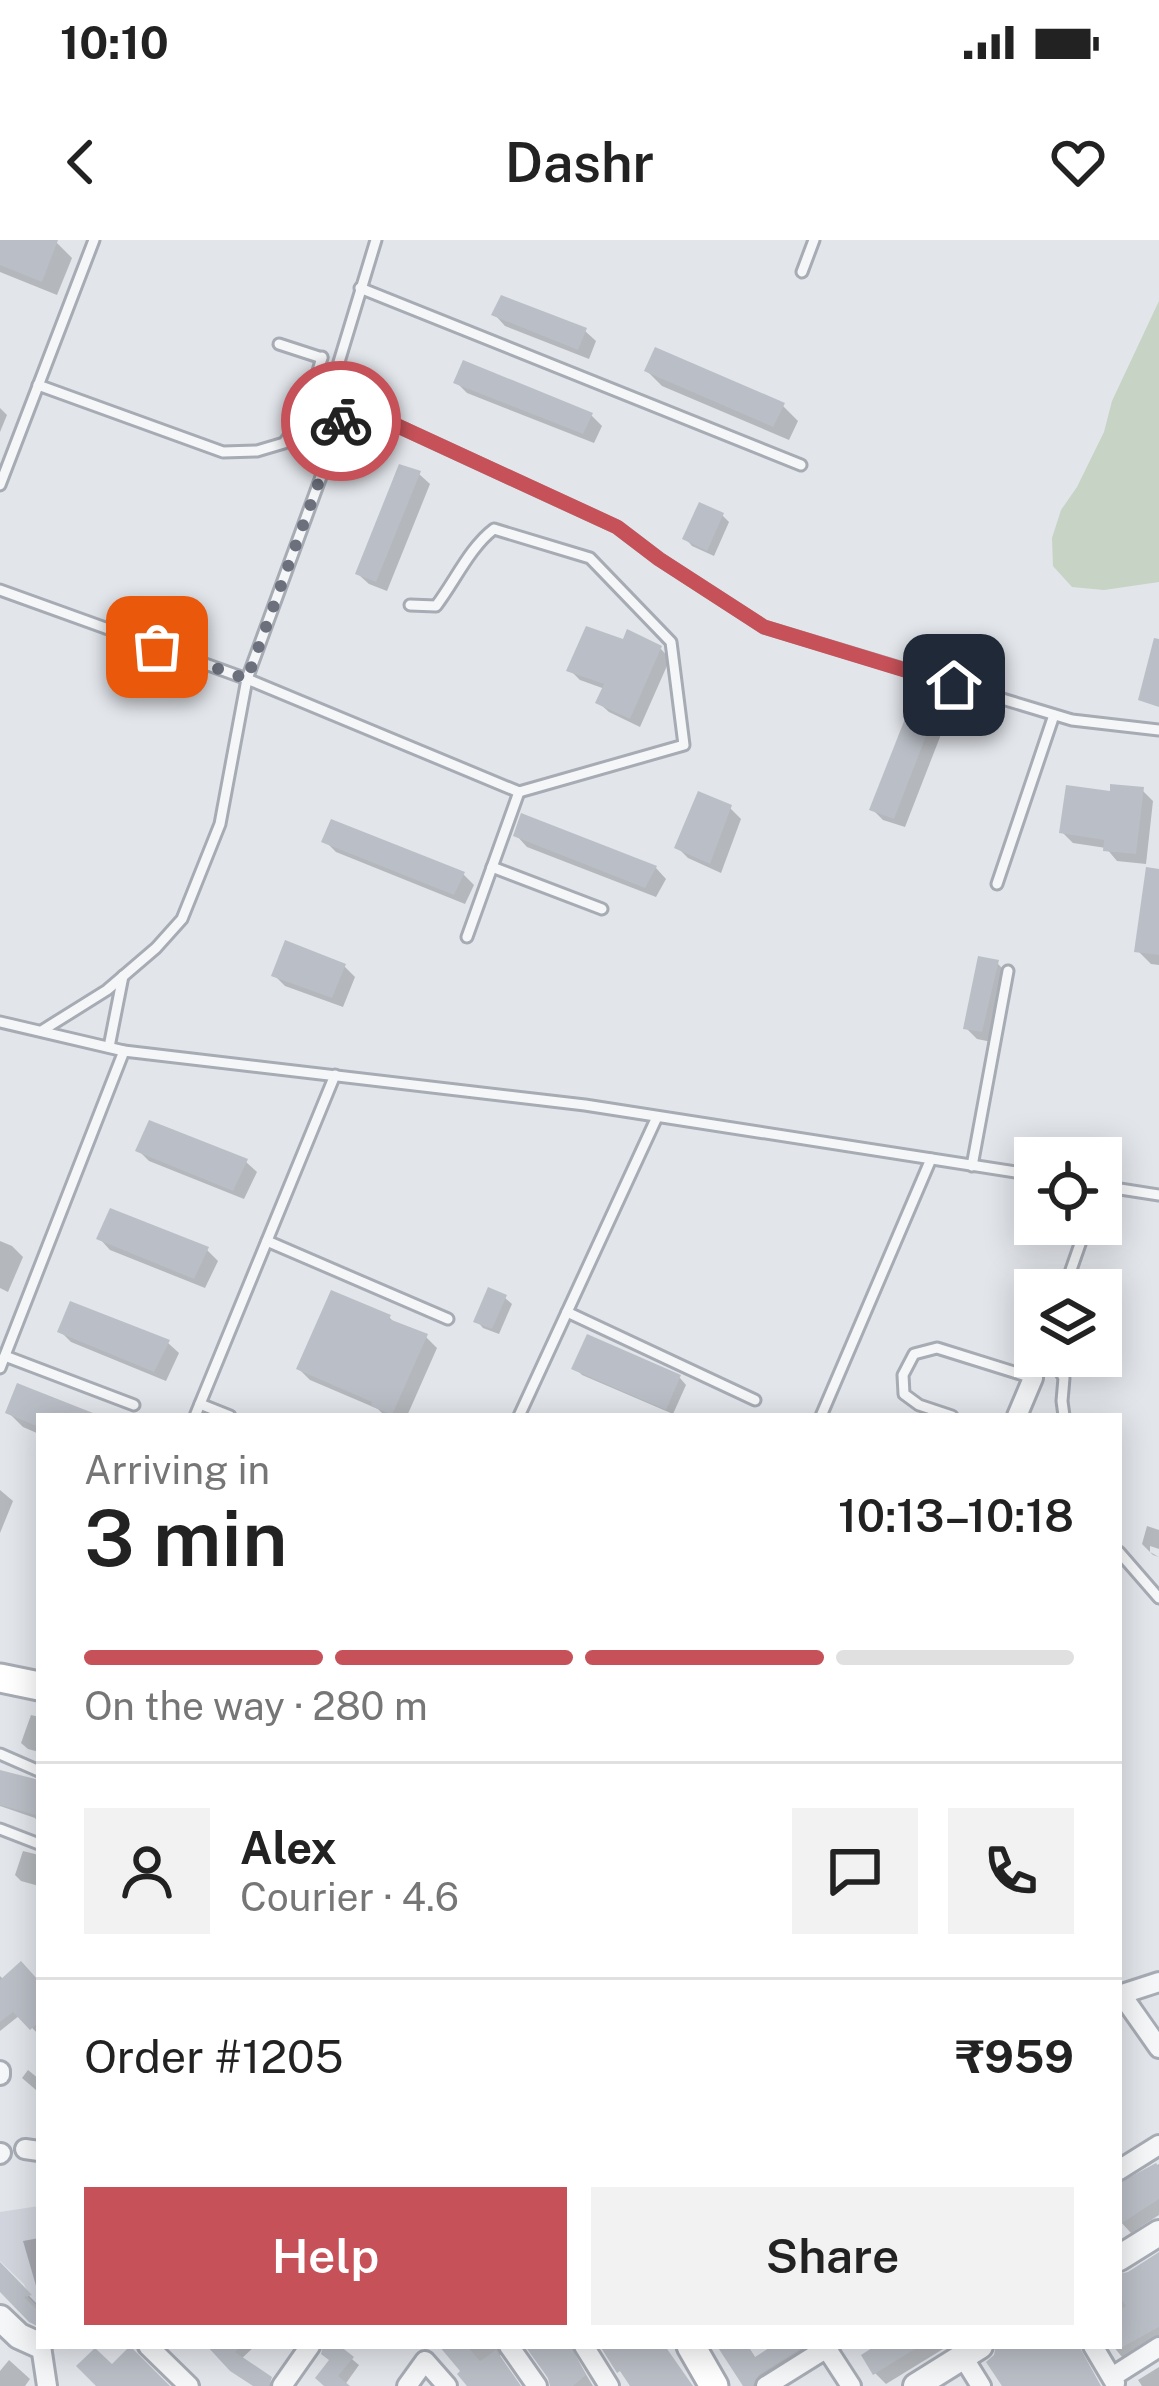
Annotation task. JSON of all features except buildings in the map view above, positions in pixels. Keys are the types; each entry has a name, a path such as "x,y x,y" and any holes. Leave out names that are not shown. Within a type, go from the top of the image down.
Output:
{"main road":[{"path":"0,1660 36,1667"},
{"path":"0,1678 36,1685"},
{"path":"693,2349 714,2386"}],"street":[{"path":"1018,1413 1033,1378"},
{"path":"1122,1994 1159,1982"},
{"path":"1122,1998 1159,2048"},
{"path":"1122,2168 1159,2145"},
{"path":"1122,2255 1159,2233"},
{"path":"0,2318 36,2343"},
{"path":"1095,2349 1114,2381 1159,2347"},
{"path":"41,2349 47,2386"},
{"path":"151,2349 189,2386"},
{"path":"282,2386 308,2349"},
{"path":"510,2349 537,2386"},
{"path":"586,2349 609,2386"},
{"path":"766,2386 824,2349"},
{"path":"828,2349 851,2386"},
{"path":"916,2386 971,2352 981,2386"},
{"path":"407,2386 430,2353 447,2386"}],"lane":[{"path":"0,485 94,240"},
{"path":"43,1030 106,990 182,919 220,824 247,679 348,403 339,362 376,240"},
{"path":"802,272 814,240"},
{"path":"360,288 801,465"},
{"path":"279,344 339,362"},
{"path":"38,385 223,452 257,451 284,443 306,413 322,357"},
{"path":"348,403 617,527 764,627 1054,715 1159,730"},
{"path":"0,590 247,679 519,792 684,745 671,642 590,558 494,529 478,541 436,606 410,604"},
{"path":"997,884 1054,715"},
{"path":"467,937 519,792"},
{"path":"493,867 602,909"},
{"path":"972,1166 1008,970"},
{"path":"109,1047 123,976"},
{"path":"0,1022 124,1051 657,1117 1014,1172"},
{"path":"124,1051 2,1362 134,1405"},
{"path":"196,1413 335,1075"},
{"path":"520,1413 657,1117"},
{"path":"822,1413 931,1159"},
{"path":"1122,1189 1159,1195"},
{"path":"267,1241 448,1319"},
{"path":"567,1312 755,1400"},
{"path":"943,1413 904,1394 903,1375 914,1354 927,1348 1033,1378"},
{"path":"1063,1377 1064,1413"},
{"path":"200,1404 222,1413"},
{"path":"1122,1555 1159,1598"},
{"path":"0,1754 36,1770"},
{"path":"0,1829 36,1843"}],"shaded area":[{"path":"36,2206 36,2305 24,2284 0,2261 0,2212"}],"green space":[{"path":"1159,301 1159,582 1104,590 1072,587 1053,566 1052,538 1061,510 1104,432 1112,401"}],"way so far":[{"path":"157,647 247,679 341,421"}],"route":[{"path":"341,421 348,403 617,527 764,627 954,685"}]}
